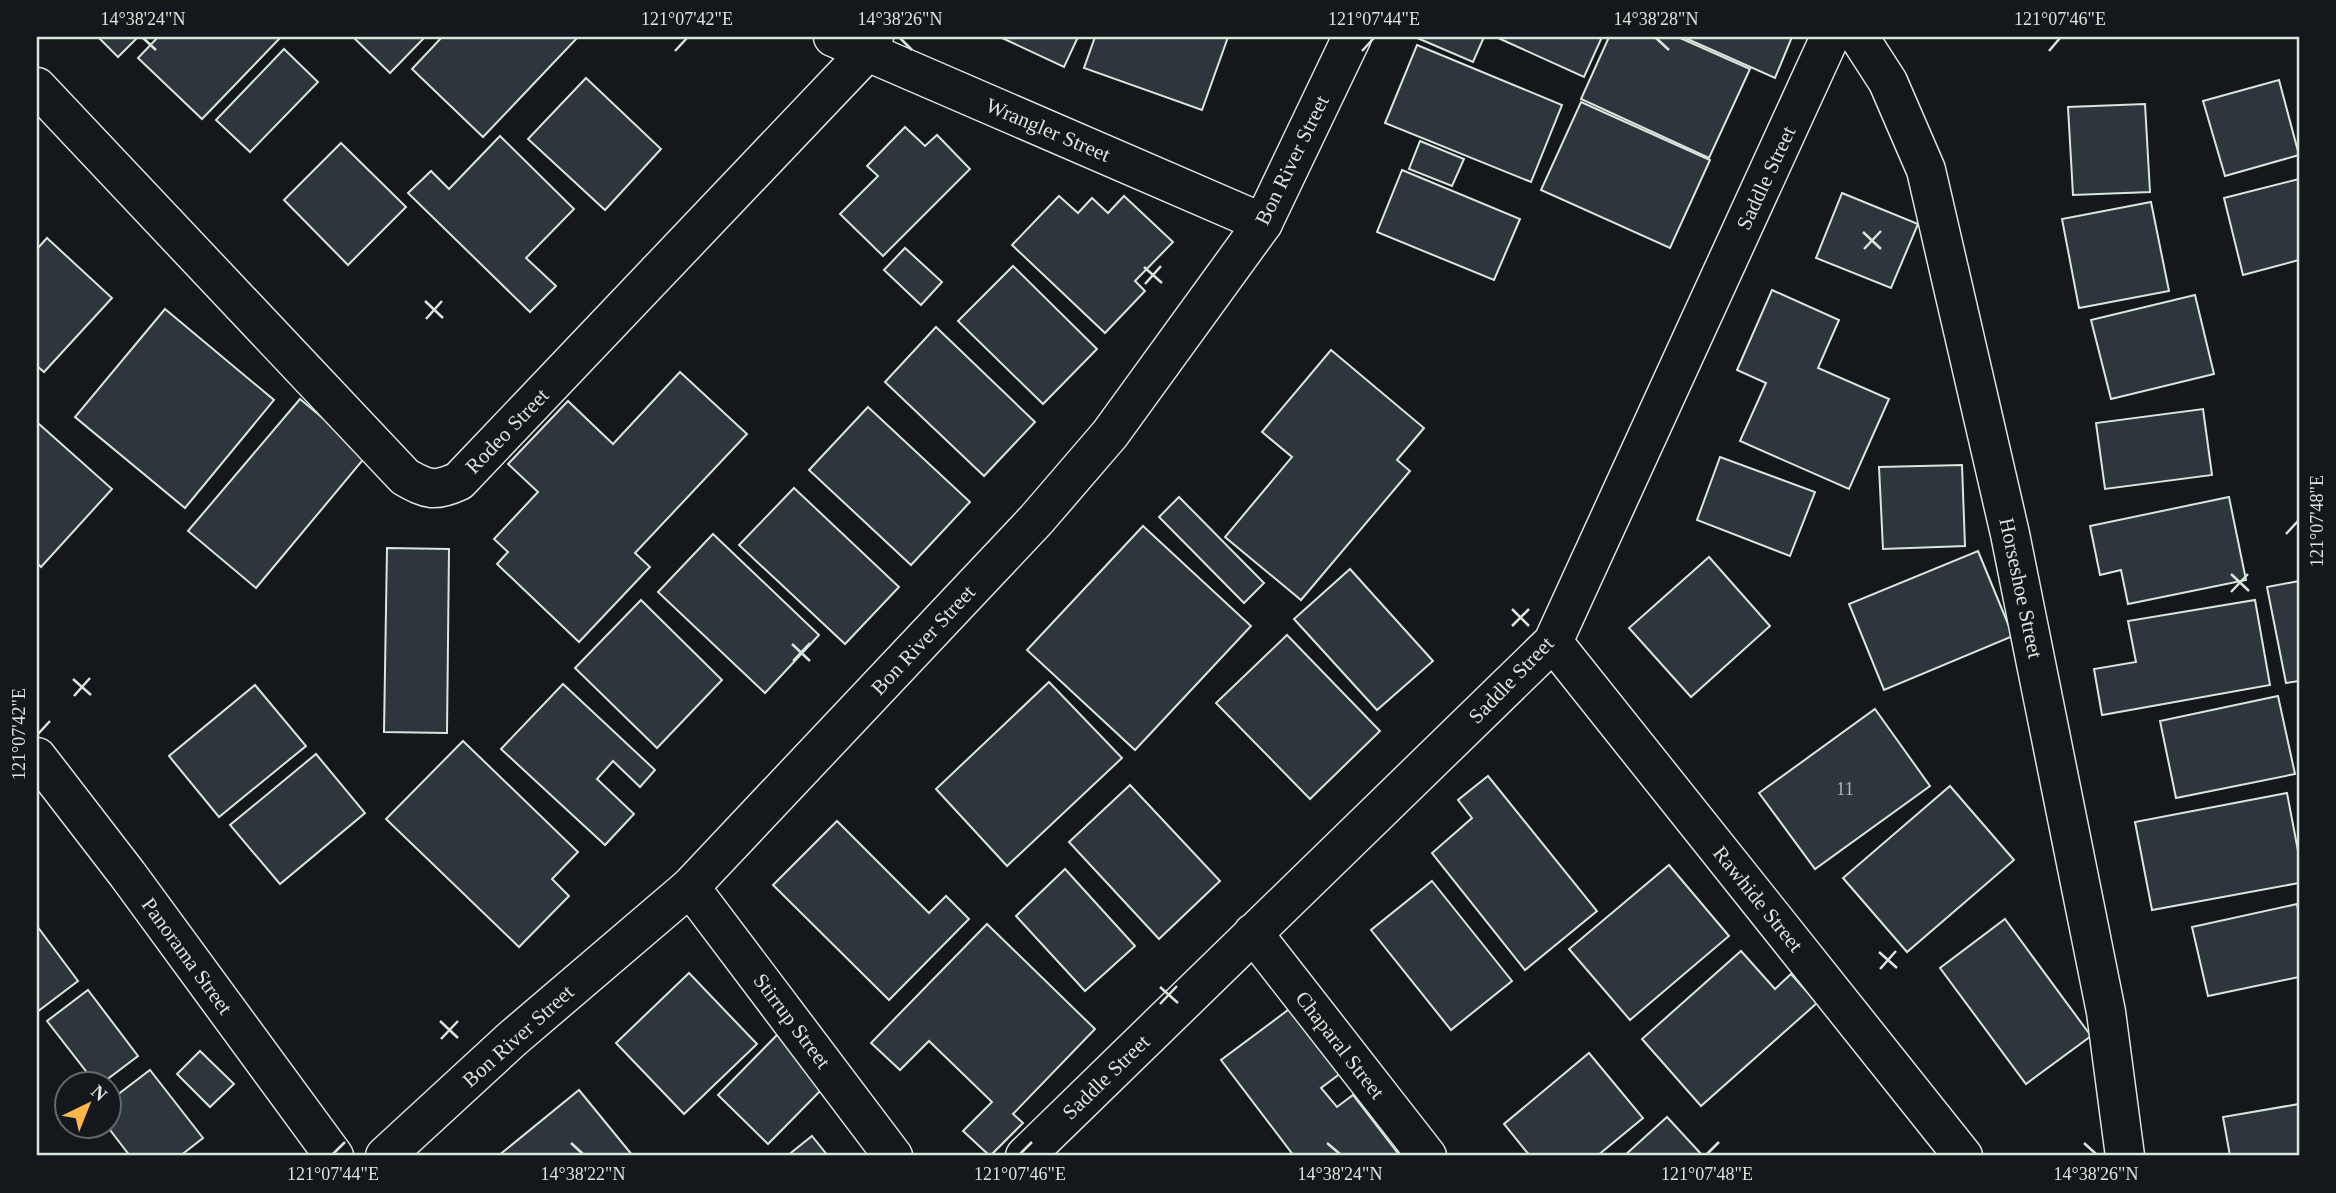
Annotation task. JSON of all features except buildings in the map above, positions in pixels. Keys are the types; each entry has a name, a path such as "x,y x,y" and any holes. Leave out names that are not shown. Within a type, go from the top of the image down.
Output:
{"street":[{"name":"Wrangler Street","path":"833,37 871,45 1263,223"},
{"name":"Bon River Street","path":"385,1156 512,1039 690,887 1052,501 1110,434 1263,223 1352,37"},
{"name":"Saddle Street","path":"1025,1156 1553,642 1830,37"},
{"name":"Horseshoe Street","path":"1859,37 1888,82 1926,170 2011,534 2106,1012 2125,1156"},
{"name":"Rodeo Street","path":"37,87 405,477 422,486 439,490 459,481 871,45"},
{"name":"Rawhide Street","path":"1553,642 1963,1156"},
{"name":"Panorama Street","path":"37,757 128,875 334,1156"},
{"name":"Stirrup Street","path":"690,887 893,1156"},
{"name":"Chaparal Street","path":"1253,933 1427,1156"}]}
